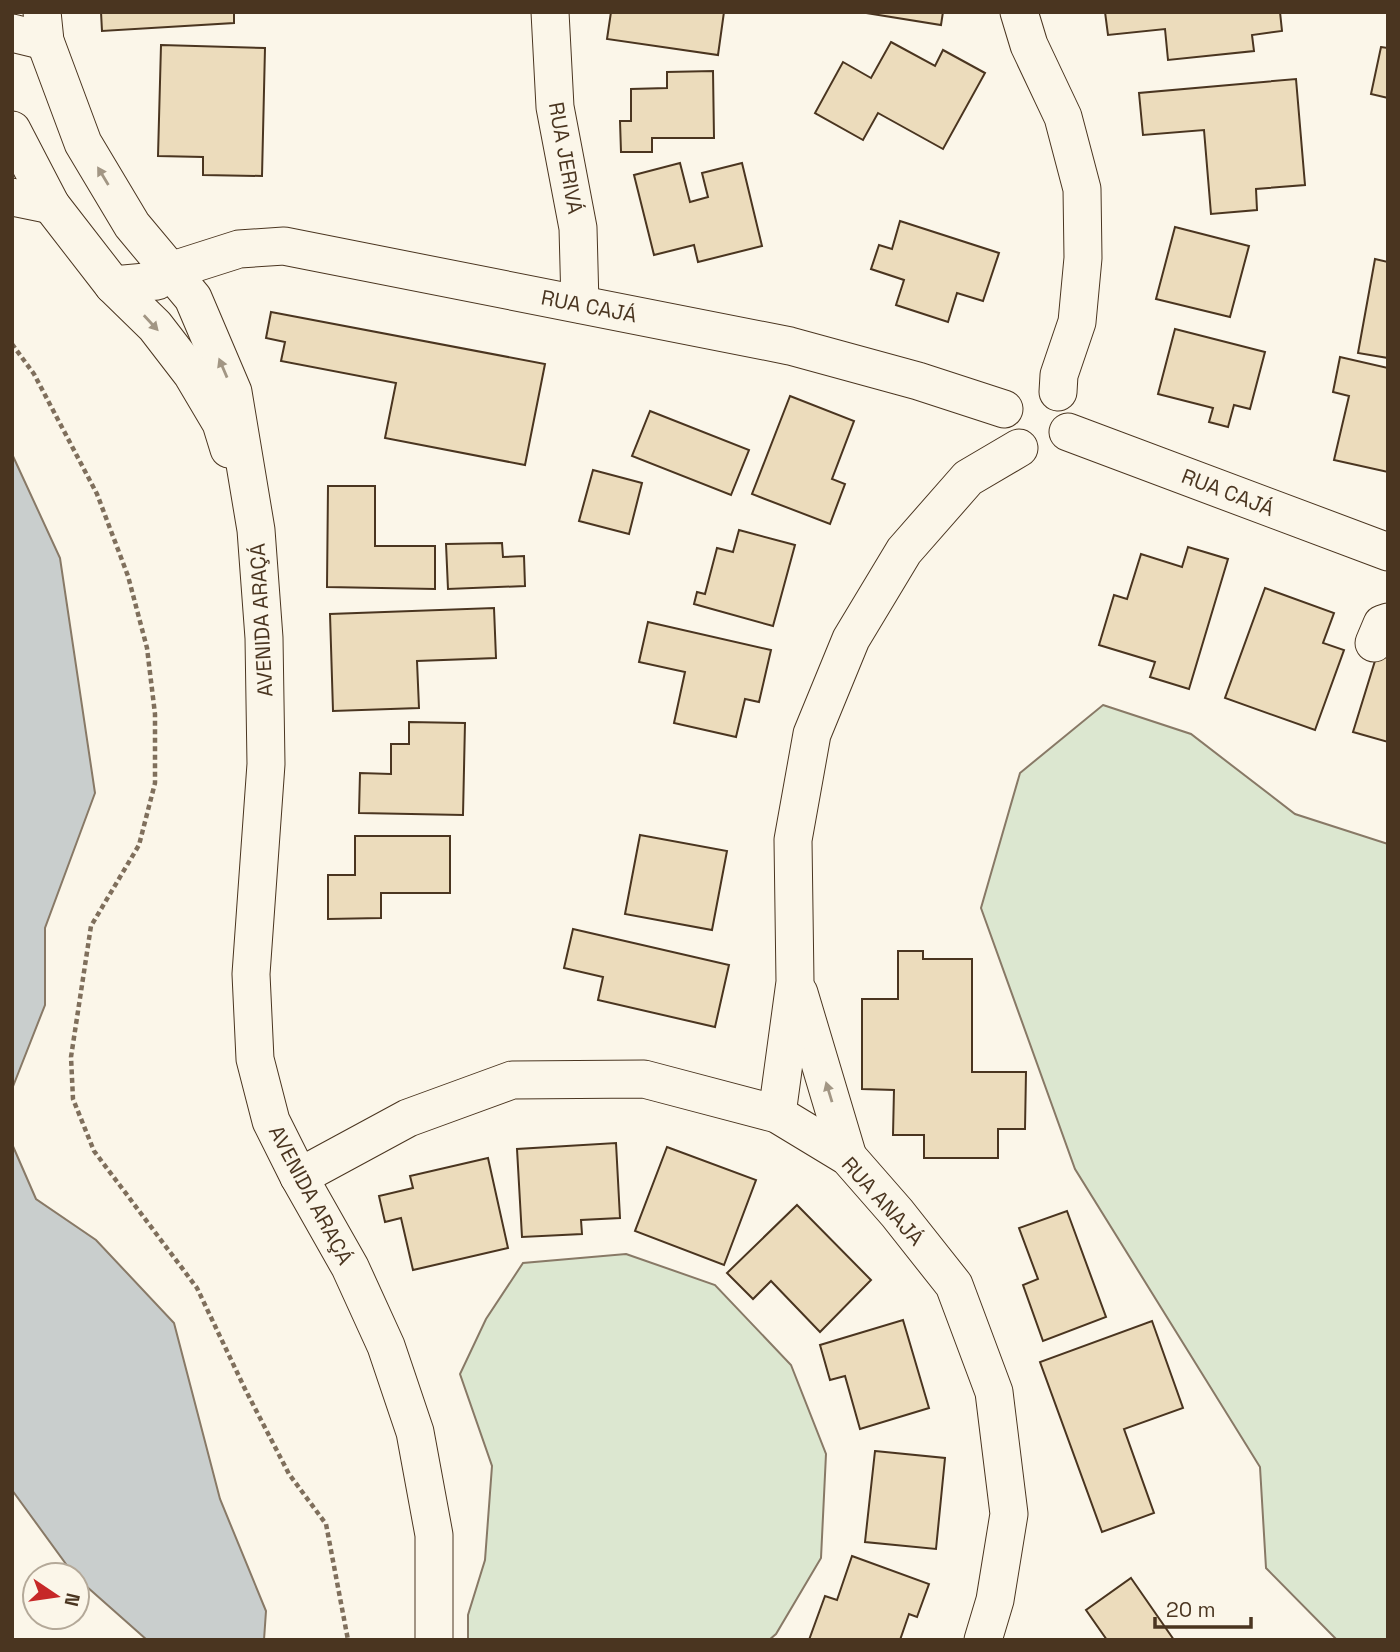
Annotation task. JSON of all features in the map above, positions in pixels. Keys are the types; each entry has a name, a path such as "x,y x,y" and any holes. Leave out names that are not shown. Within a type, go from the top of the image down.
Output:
{"street":[{"name":"RUA JERIVÁ","path":"550,12 555,107 578,228 580,304"},
{"path":"1019,12 1029,45 1063,117 1082,189 1083,258 1077,322 1059,375 1059,392 1070,411 1068,432 1062,442 1042,453 1030,453 1019,448 1005,431 1004,410 1009,399 1027,386 1038,385 1059,392"},
{"name":"AVENIDA ARAÇÁ","path":"33,29 83,143 132,225 192,298 233,392 256,530 264,638 266,764 251,974 255,1059 271,1121 350,1267 386,1346 415,1432 434,1535 434,1640"},
{"name":"AVENIDA ARAÇÁ","path":"12,130 51,205 113,285 155,326 192,374 221,423 256,530"},
{"path":"12,197 51,205"},
{"name":"RUA CAJÁ","path":"113,285 157,281 170,271 239,249 284,246 790,346 918,381 1004,410"},
{"name":"RUA CAJÁ","path":"1068,432 1388,552"},
{"path":"778,1114 795,982 793,840 812,734 851,639 904,551 968,478 1019,448"},
{"path":"795,982 848,1157"},
{"name":"RUA ANAJÁ","path":"299,1177 408,1118 512,1080 644,1079 778,1114 848,1157 954,1285 994,1392 1009,1514 995,1600 983,1640"},
{"path":"995,1600 1013,1640"}],"path":[{"path":"12,344 34,374 97,494 128,576 147,648 155,714 155,782 139,845 91,926 71,1057 74,1099 94,1151 197,1288 245,1390 289,1474 326,1524 348,1640"}],"green space":[{"path":"1103,705 1191,734 1295,814 1388,844 1388,1640 1337,1640 1266,1568 1260,1467 1075,1169 981,908 1020,773"},
{"path":"626,1254 715,1285 791,1365 826,1454 821,1558 776,1634 769,1640 468,1640 468,1615 485,1560 492,1466 460,1374 486,1319 523,1263"}],"shaded area":[{"path":"12,454 60,558 95,793 45,928 45,1005 12,1089"},
{"path":"12,1144 36,1199 96,1240 174,1323 220,1499 266,1611 264,1640 147,1640 91,1590 91,1561 64,1561 12,1490"}],"building":[{"path":"101,12 234,12 234,23 102,31"},
{"path":"611,12 724,12 718,55 607,39"},
{"path":"860,12 943,12 941,25"},
{"path":"1105,12 1280,12 1282,31 1252,35 1254,51 1168,60 1165,29 1108,35"},
{"path":"891,42 935,66 943,50 985,73 943,149 878,113 863,140 815,113 843,62 871,78"},
{"path":"161,45 265,48 262,176 203,175 203,157 158,156"},
{"path":"1381,47 1388,48 1388,98 1371,94"},
{"path":"713,71 714,138 652,138 652,152 621,152 620,121 631,121 631,89 667,88 667,72"},
{"path":"1296,79 1305,185 1256,189 1257,210 1211,214 1204,130 1143,135 1139,93"},
{"path":"680,163 690,202 708,197 702,173 742,163 762,246 698,262 694,245 654,255 634,175"},
{"path":"900,221 999,253 983,301 957,293 948,322 896,305 904,280 871,269 879,245 892,249"},
{"path":"1175,227 1249,246 1230,317 1156,299"},
{"path":"1375,259 1388,262 1388,358 1358,353"},
{"path":"271,312 545,364 525,465 385,438 396,383 281,361 285,342 266,338"},
{"path":"1175,329 1265,352 1250,409 1234,405 1228,427 1209,422 1213,408 1158,394"},
{"path":"1340,357 1388,368 1388,472 1334,460 1349,396 1333,392"},
{"path":"790,396 854,421 832,479 845,484 830,524 752,494"},
{"path":"650,411 749,450 731,495 632,456"},
{"path":"593,470 642,483 629,534 579,521"},
{"path":"328,486 375,486 375,546 435,546 435,589 327,587"},
{"path":"739,530 795,545 773,626 694,604 697,592 705,594 717,548 733,552"},
{"path":"502,543 503,557 524,556 525,586 448,589 446,544"},
{"path":"1188,547 1228,559 1189,689 1150,677 1155,662 1099,645 1114,595 1127,599 1141,554 1182,567"},
{"path":"1265,588 1334,613 1323,643 1344,650 1315,730 1225,698"},
{"path":"494,608 496,658 417,661 419,708 333,711 330,614"},
{"path":"648,622 771,650 759,702 745,699 736,737 674,723 685,672 639,662"},
{"path":"1383,635 1388,636 1388,742 1353,732"},
{"path":"409,722 465,723 463,815 359,813 360,773 391,774 391,744 409,744"},
{"path":"640,835 727,851 712,930 625,914"},
{"path":"355,836 450,836 450,893 381,893 381,918 328,919 328,875 355,875"},
{"path":"573,929 729,965 715,1027 598,1000 603,977 564,968"},
{"path":"898,951 923,951 923,959 972,959 972,1072 1026,1072 1025,1129 998,1129 998,1158 924,1158 924,1135 893,1135 894,1090 862,1089 862,999 898,999"},
{"path":"616,1143 620,1218 581,1220 582,1234 522,1237 517,1149"},
{"path":"667,1147 756,1180 724,1265 635,1231"},
{"path":"488,1158 508,1248 413,1270 401,1218 385,1222 379,1196 413,1188 410,1176"},
{"path":"797,1205 871,1280 820,1332 771,1281 753,1299 727,1273"},
{"path":"1067,1211 1106,1317 1043,1341 1023,1285 1038,1279 1019,1228"},
{"path":"903,1320 929,1408 860,1429 845,1376 830,1380 820,1345"},
{"path":"1152,1321 1183,1408 1124,1429 1154,1513 1102,1532 1040,1362"},
{"path":"875,1451 945,1458 936,1549 865,1542"},
{"path":"852,1556 929,1584 917,1617 909,1614 900,1640 809,1640 825,1596 837,1600"},
{"path":"1131,1578 1174,1640 1107,1640 1086,1610"}]}
